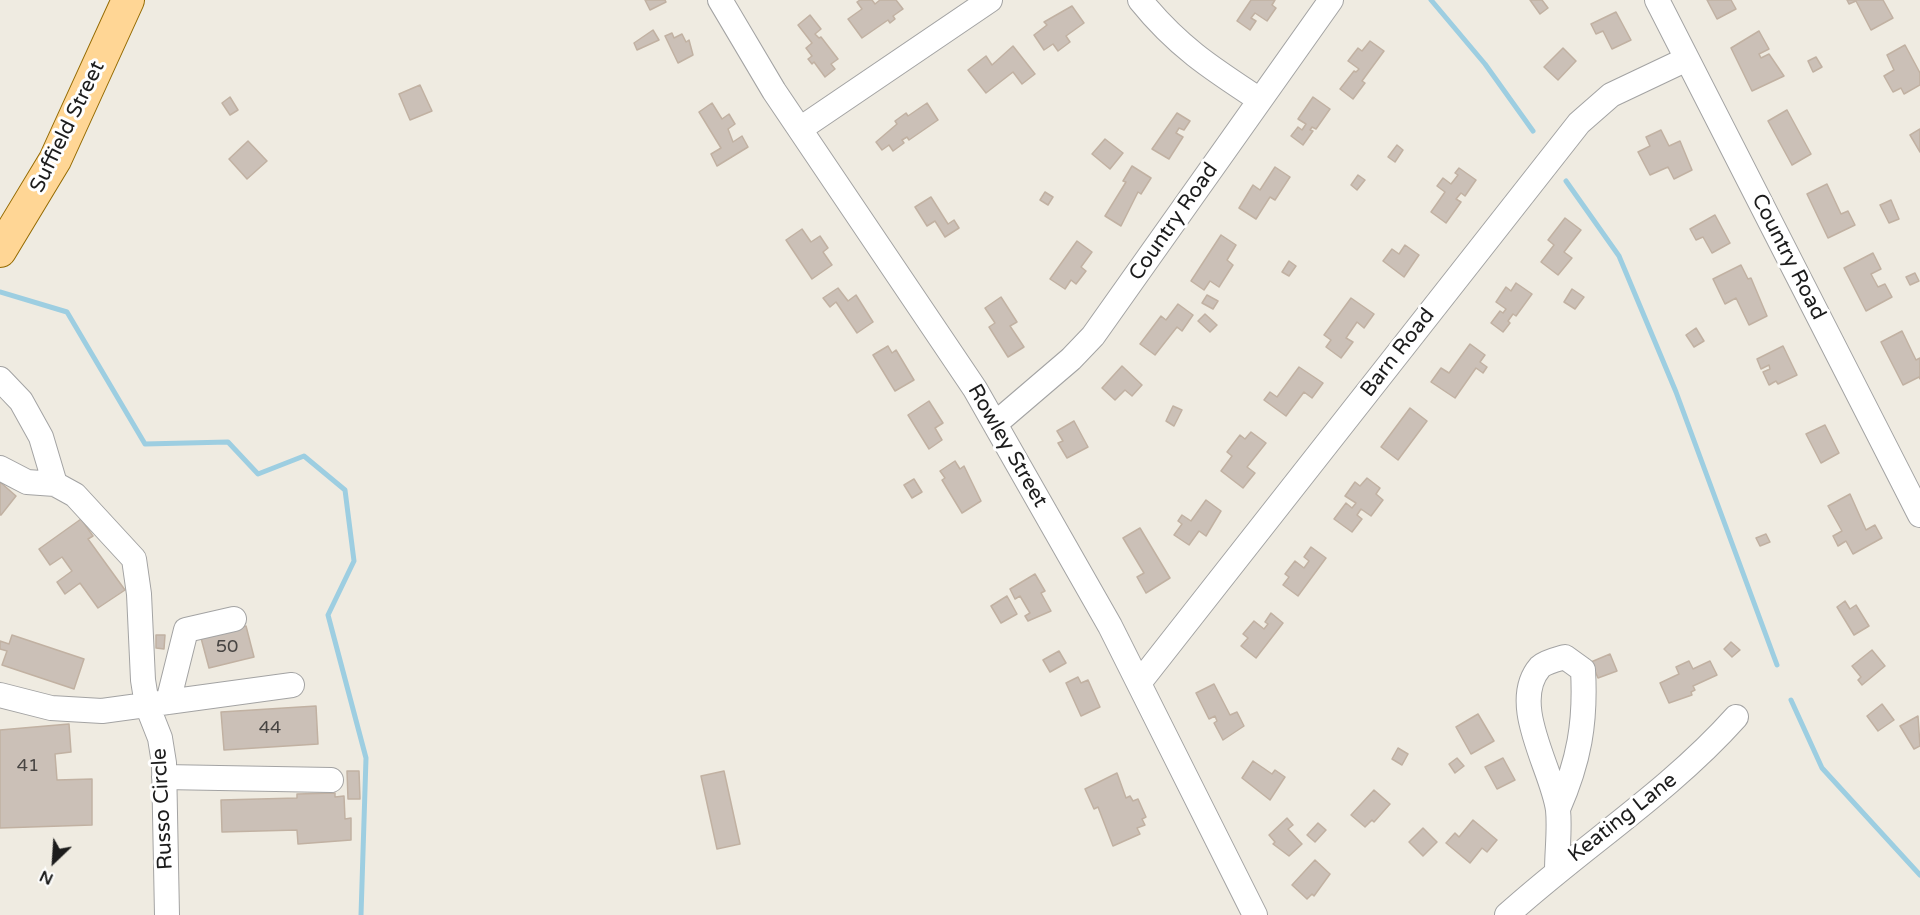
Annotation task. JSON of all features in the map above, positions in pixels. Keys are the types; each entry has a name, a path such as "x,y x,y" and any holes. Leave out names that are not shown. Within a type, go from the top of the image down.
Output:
{"main road":[{"name":"Suffield Street","path":"0,250 55,160 128,0"}],"street":[{"name":"Rowley Street","path":"720,0 800,129 975,389 1110,626 1255,915"},
{"path":"800,129 990,0"},
{"path":"1140,0 1161,26 1183,47 1260,100"},
{"name":"Country Road","path":"995,424 1071,359 1093,336 1331,0"},
{"name":"Country Road","path":"1657,0 1920,514"},
{"name":"Barn Road","path":"1139,683 1579,123 1611,95 1687,59"},
{"path":"0,379 21,401 41,437 55,483 27,482 0,468"},
{"name":"Russo Circle","path":"55,483 75,495 134,559 140,594 143,680 158,703 164,777 167,915"},
{"path":"158,703 186,630 234,619"},
{"path":"1557,871 1558,809 1581,745 1585,702 1583,670 1565,657 1541,665 1530,684 1528,706 1544,769 1558,809"},
{"path":"0,695 51,708 102,711 292,685"},
{"name":"Keating Lane","path":"1507,915 1557,871 1669,784 1736,717"},
{"path":"164,777 331,780"}],"building":[{"path":"645,0 665,0 666,2 650,10"},
{"path":"872,0 875,4 880,0 896,0 903,9 893,16 895,19 890,23 888,20 862,38 848,19 862,9 857,2"},
{"path":"1251,0 1275,0 1272,5 1276,8 1267,21 1255,13 1251,18 1256,21 1250,30 1237,21"},
{"path":"1530,0 1542,0 1548,8 1540,14"},
{"path":"1707,0 1731,0 1736,9 1717,19"},
{"path":"1847,0 1883,0 1893,18 1871,30 1856,1 1849,4"},
{"path":"1072,6 1084,23 1066,36 1070,42 1058,51 1053,44 1044,50 1034,35 1047,25 1044,22"},
{"path":"1616,12 1631,40 1612,49 1603,31 1596,34 1591,24"},
{"path":"810,15 821,29 815,34 821,37 838,59 831,64 835,69 825,77 814,62 812,64 808,59 812,56 806,48 812,43 798,25"},
{"path":"653,30 659,40 637,50 634,43"},
{"path":"1759,31 1769,49 1759,54 1761,58 1769,54 1784,76 1752,91 1731,48"},
{"path":"672,33 674,38 682,34 686,42 689,40 693,55 678,63 665,36"},
{"path":"1370,41 1384,51 1362,81 1365,83 1353,99 1340,89 1354,71 1359,69 1348,61 1358,48 1362,51"},
{"path":"1905,45 1920,73 1920,85 1904,94 1901,88 1893,92 1884,76 1894,70 1887,55"},
{"path":"1013,46 1035,74 1022,84 1013,72 986,93 968,70 986,56 992,65"},
{"path":"1563,48 1576,61 1558,80 1544,67"},
{"path":"1816,57 1822,67 1813,72 1808,61"},
{"path":"420,85 432,111 410,120 399,94"},
{"path":"230,97 238,110 230,115 222,103"},
{"path":"1313,97 1330,109 1316,129 1312,127 1310,130 1313,131 1303,145 1291,136 1298,127 1302,130 1306,124 1298,119"},
{"path":"712,103 722,119 729,114 735,124 728,129 733,142 742,136 748,147 717,166 711,154 721,148 699,112"},
{"path":"927,103 938,120 909,140 907,137 902,140 904,143 893,151 889,145 882,150 876,142 897,124 895,121 906,113 908,116"},
{"path":"1787,110 1811,154 1792,165 1768,121"},
{"path":"1177,113 1190,121 1184,130 1179,128 1176,133 1183,137 1169,159 1152,149"},
{"path":"1920,129 1920,152 1910,135"},
{"path":"1661,130 1669,146 1680,141 1692,170 1674,179 1668,167 1650,175 1638,152 1650,146 1646,137"},
{"path":"1105,139 1123,153 1110,169 1092,154"},
{"path":"248,141 267,161 247,179 229,159"},
{"path":"1397,145 1403,150 1395,162 1388,157"},
{"path":"1132,166 1151,178 1141,194 1138,192 1121,226 1105,216 1126,182 1123,181"},
{"path":"1275,167 1290,177 1275,200 1270,197 1256,219 1239,208 1253,185 1260,190"},
{"path":"1459,168 1476,180 1465,196 1461,193 1456,199 1461,202 1446,223 1431,212 1445,192 1437,186 1443,178 1451,184 1458,175 1455,173"},
{"path":"1358,175 1365,180 1357,190 1351,185"},
{"path":"1827,184 1841,214 1848,211 1855,225 1828,238 1807,194"},
{"path":"1045,192 1053,197 1048,205 1040,200"},
{"path":"931,197 948,224 954,220 959,228 945,237 935,221 927,226 915,207"},
{"path":"1891,200 1899,219 1889,223 1880,205"},
{"path":"1715,215 1730,243 1712,253 1703,237 1696,240 1690,229"},
{"path":"1565,218 1581,230 1564,252 1572,258 1558,275 1541,262 1554,245 1548,240"},
{"path":"802,229 811,242 820,236 828,248 823,252 832,265 812,279 786,240"},
{"path":"1221,235 1236,245 1227,260 1233,265 1219,287 1210,281 1204,290 1191,281"},
{"path":"1077,241 1092,252 1081,267 1086,271 1076,284 1071,280 1065,289 1050,279"},
{"path":"1405,245 1419,255 1404,277 1383,261 1392,249 1399,254"},
{"path":"1873,253 1881,269 1871,274 1878,287 1885,284 1892,297 1866,311 1844,268"},
{"path":"1289,261 1296,266 1289,276 1282,272"},
{"path":"1741,265 1748,279 1751,278 1767,316 1749,325 1736,298 1725,304 1713,279"},
{"path":"1915,273 1919,281 1910,285 1906,277"},
{"path":"1516,283 1532,294 1516,316 1513,314 1503,332 1491,323 1500,311 1503,313 1506,309 1496,302 1506,287 1511,291"},
{"path":"838,288 848,301 856,295 873,322 857,333 836,302 830,307 823,298"},
{"path":"1572,289 1584,297 1575,309 1564,302"},
{"path":"1207,295 1218,301 1213,309 1202,303"},
{"path":"1001,297 1017,322 1010,326 1024,347 1008,357 989,327 995,323 985,308"},
{"path":"1351,298 1374,314 1364,328 1357,322 1346,338 1353,342 1341,358 1326,347 1331,340 1324,335"},
{"path":"1178,304 1193,315 1182,331 1177,327 1155,355 1140,344 1161,316 1166,320"},
{"path":"1205,314 1217,325 1210,332 1198,321"},
{"path":"1696,328 1704,341 1694,347 1686,335"},
{"path":"1902,331 1916,360 1920,358 1920,379 1919,377 1903,385 1881,342"},
{"path":"1470,344 1485,355 1480,362 1487,367 1483,373 1476,368 1455,398 1431,382 1441,368 1449,373"},
{"path":"888,346 892,353 896,350 914,380 895,391 873,355"},
{"path":"1783,346 1797,375 1778,384 1776,381 1769,385 1763,372 1770,369 1769,365 1761,369 1757,359"},
{"path":"1122,366 1142,385 1132,396 1125,390 1115,400 1102,388"},
{"path":"1299,367 1323,383 1312,398 1304,392 1286,416 1264,400 1270,392 1277,397"},
{"path":"929,401 943,423 935,428 942,440 929,449 908,415"},
{"path":"1173,406 1182,410 1174,426 1166,421"},
{"path":"1410,408 1427,421 1398,460 1381,447"},
{"path":"1074,421 1088,447 1067,458 1058,443 1063,441 1057,431"},
{"path":"1825,425 1839,453 1821,463 1806,434"},
{"path":"1251,432 1266,443 1247,467 1255,473 1243,488 1221,471 1232,456 1227,452 1240,435 1245,439"},
{"path":"955,461 960,469 964,466 981,501 962,513 942,480 945,478 940,471"},
{"path":"1367,478 1380,488 1376,494 1383,500 1371,516 1361,509 1357,515 1362,519 1352,532 1334,519 1346,503 1352,508 1356,503 1345,496 1355,482 1360,486"},
{"path":"914,479 922,492 912,498 904,485"},
{"path":"0,482 16,496 1,515 0,515"},
{"path":"1850,494 1866,530 1875,525 1882,538 1853,554 1846,541 1838,546 1833,536 1842,531 1828,506"},
{"path":"1206,500 1221,511 1206,536 1199,531 1189,545 1174,535 1182,524 1178,521 1182,515 1191,521"},
{"path":"81,519 93,536 88,539 125,590 98,608 80,583 65,594 57,582 72,571 62,557 50,565 39,549"},
{"path":"1140,528 1170,578 1146,593 1137,577 1144,573 1123,538"},
{"path":"1766,534 1770,542 1760,546 1756,538"},
{"path":"1311,547 1326,558 1298,596 1283,585 1289,577 1285,574 1295,561 1304,568 1309,561 1304,557"},
{"path":"1035,574 1045,591 1041,593 1051,611 1028,621 1025,616 1030,613 1020,596 1015,599 1010,589"},
{"path":"1007,596 1017,614 1001,623 991,606"},
{"path":"1845,601 1850,609 1856,605 1869,626 1854,635 1837,607"},
{"path":"1271,613 1283,623 1256,658 1241,646 1248,638 1243,634 1254,621 1264,629 1268,624 1265,622"},
{"path":"246,626 254,657 209,668 201,638"},
{"path":"12,635 84,659 74,689 2,665 7,651 0,649 0,641 9,644"},
{"path":"156,635 165,635 164,649 156,648"},
{"path":"1731,642 1740,650 1732,657 1724,649"},
{"path":"1872,650 1885,666 1862,685 1858,680 1861,677 1852,666"},
{"path":"1059,651 1066,663 1050,672 1043,660"},
{"path":"1610,654 1617,671 1598,678 1591,662"},
{"path":"1689,661 1693,669 1710,661 1717,675 1693,686 1695,690 1691,692 1692,695 1669,703 1660,683 1679,674 1676,667"},
{"path":"1078,677 1081,683 1088,680 1100,707 1081,716 1066,683"},
{"path":"1214,684 1230,715 1237,712 1244,726 1223,740 1214,723 1217,721 1215,716 1209,719 1196,693"},
{"path":"1882,704 1894,720 1878,731 1867,716"},
{"path":"316,706 318,744 224,750 221,712"},
{"path":"1478,714 1494,741 1471,754 1456,727"},
{"path":"1918,716 1920,746 1914,749 1900,726"},
{"path":"69,724 71,752 55,754 57,780 92,779 92,825 0,828 0,730"},
{"path":"1398,748 1408,754 1402,765 1392,759"},
{"path":"1457,758 1464,766 1455,773 1449,764"},
{"path":"1503,758 1515,780 1497,789 1485,767"},
{"path":"1253,761 1272,774 1275,770 1285,777 1270,800 1242,778"},
{"path":"347,771 359,771 360,799 348,799"},
{"path":"724,771 740,844 717,849 701,776"},
{"path":"1117,773 1126,798 1130,796 1133,801 1138,799 1146,817 1142,819 1145,825 1137,828 1140,834 1113,846 1098,807 1094,809 1085,789"},
{"path":"1374,790 1390,804 1374,822 1372,820 1365,827 1351,815"},
{"path":"335,793 335,797 344,796 345,819 351,818 351,840 298,844 297,830 222,832 221,800 297,798 297,794"},
{"path":"1287,818 1293,825 1288,829 1302,844 1289,856 1273,844 1275,842 1269,835"},
{"path":"1473,820 1497,840 1487,852 1482,848 1470,863 1446,843 1455,833 1459,837"},
{"path":"1318,823 1326,830 1315,842 1307,835"},
{"path":"1423,828 1437,842 1423,856 1409,842"},
{"path":"1315,860 1330,874 1314,896 1312,894 1307,899 1292,885"}],"waterway":[{"path":"1431,0 1485,64 1533,131"},
{"path":"1566,181 1619,256 1676,392 1777,665"},
{"path":"0,292 67,312 145,444 228,442 258,474 304,456 345,490 354,561 328,615 366,758 361,915"},
{"path":"1791,700 1822,768 1920,875"}]}
